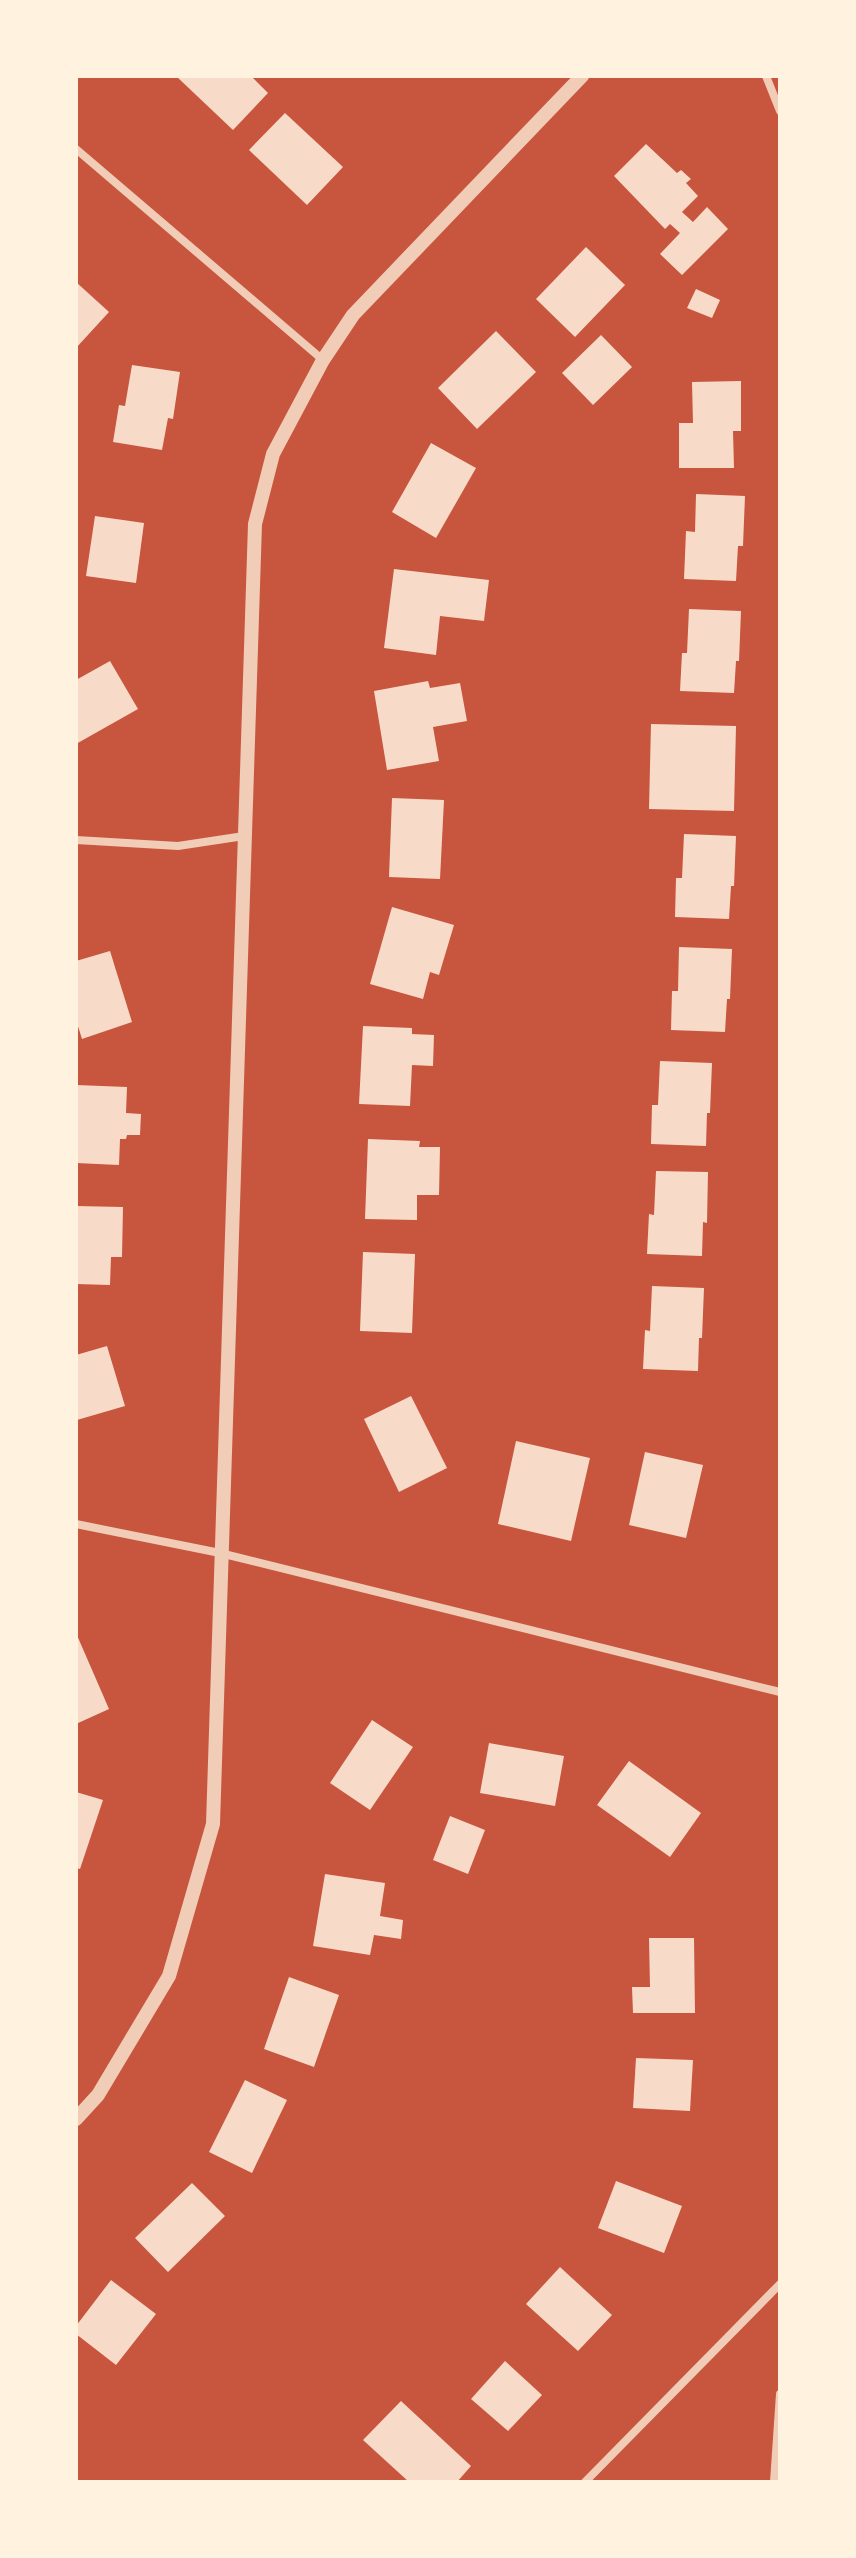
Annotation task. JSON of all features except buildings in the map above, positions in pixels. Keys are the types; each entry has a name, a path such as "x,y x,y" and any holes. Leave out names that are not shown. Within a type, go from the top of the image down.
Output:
{"street":[{"path":"76,2119 98,2095 169,1976 213,1824 255,524 273,454 323,360 353,315 582,76"},
{"path":"766,76 780,111"},
{"path":"76,149 323,360"},
{"path":"76,840 178,846 244,836"},
{"path":"76,1524 220,1553 780,1692"},
{"path":"585,2482 780,2284"},
{"path":"774,2482 780,2394"}]}
